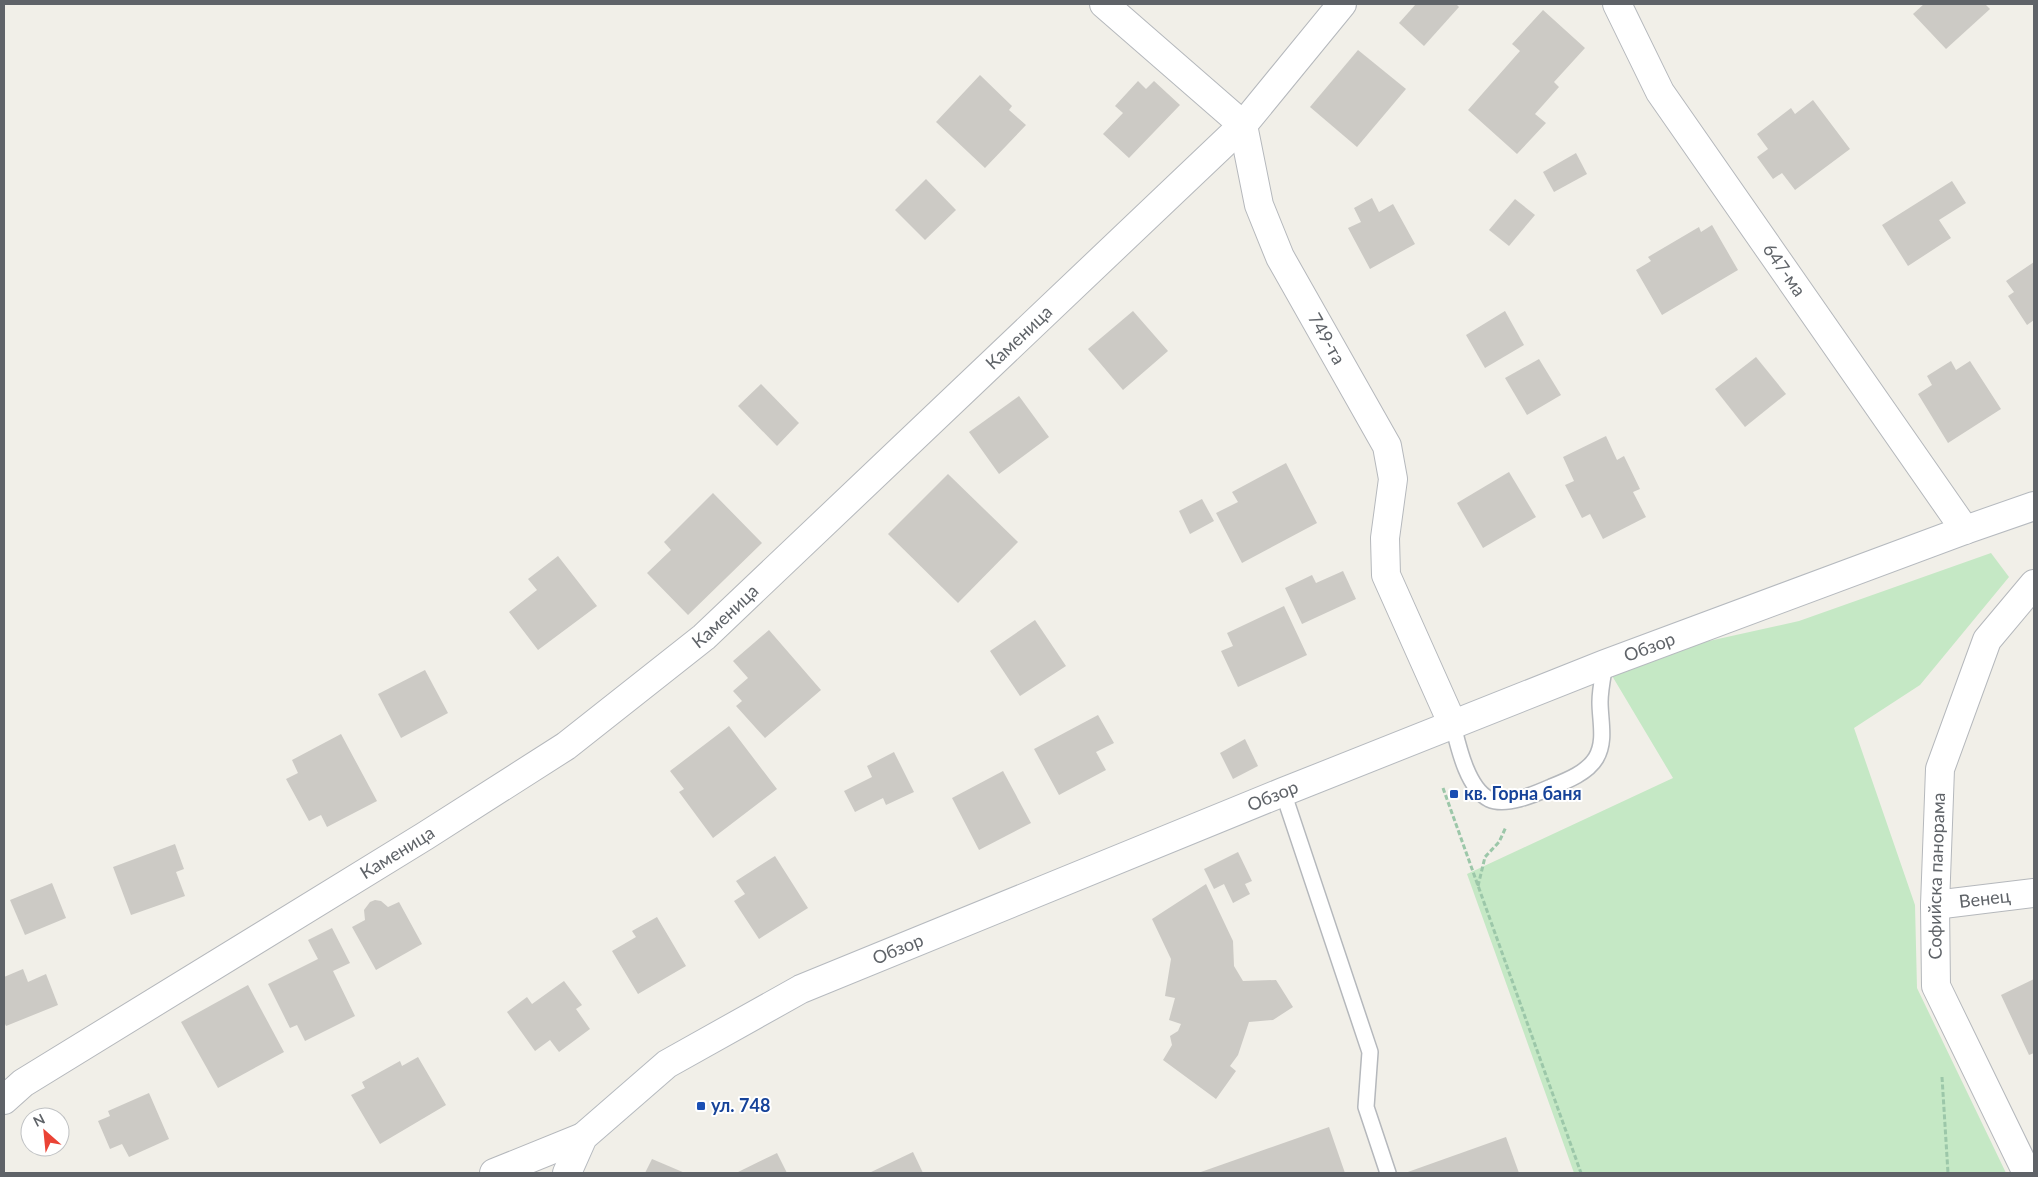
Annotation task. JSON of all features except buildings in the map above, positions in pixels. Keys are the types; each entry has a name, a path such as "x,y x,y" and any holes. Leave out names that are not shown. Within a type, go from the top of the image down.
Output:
{"street":[{"path":"1104,4 1243,125"},
{"name":"Каменица","path":"4,1100 24,1083 425,836 574,740 704,637 1243,125 1342,4"},
{"name":"647-ма","path":"1617,4 1660,92 1964,530"},
{"name":"749-та","path":"1243,125 1259,206 1280,257 1387,446 1392,479 1385,538 1386,575 1453,725"},
{"name":"Обзор","path":"567,1173 583,1137 667,1064 801,989 1283,792 1605,664 1964,530 2034,506"},
{"name":"Софийска панорама","path":"2027,1173 1936,986 1935,905 1940,769 1987,640 2034,584"},
{"name":"Венец","path":"1935,905 2034,893"},
{"path":"494,1173 583,1137"}],"lane":[{"path":"1453,725 1463,762 1474,785 1488,799 1500,801 1525,798 1581,772 1596,758 1602,736 1600,701 1605,664"},
{"path":"1283,792 1370,1052 1366,1107 1388,1173"}],"path":[{"path":"1441,783 1581,1173"},
{"path":"1478,886 1485,857 1499,842 1506,827 1525,798"},
{"path":"1942,1075 1948,1173"}],"green space":[{"path":"1991,553 2009,577 1920,685 1854,728 1915,905 1917,988 2006,1173 1574,1173 1467,874 1673,778 1605,664 1799,621"}],"place":[{"name":"кв. Горна баня","path":"1454,794"},
{"name":"ул. 748","path":"701,1106"}]}
